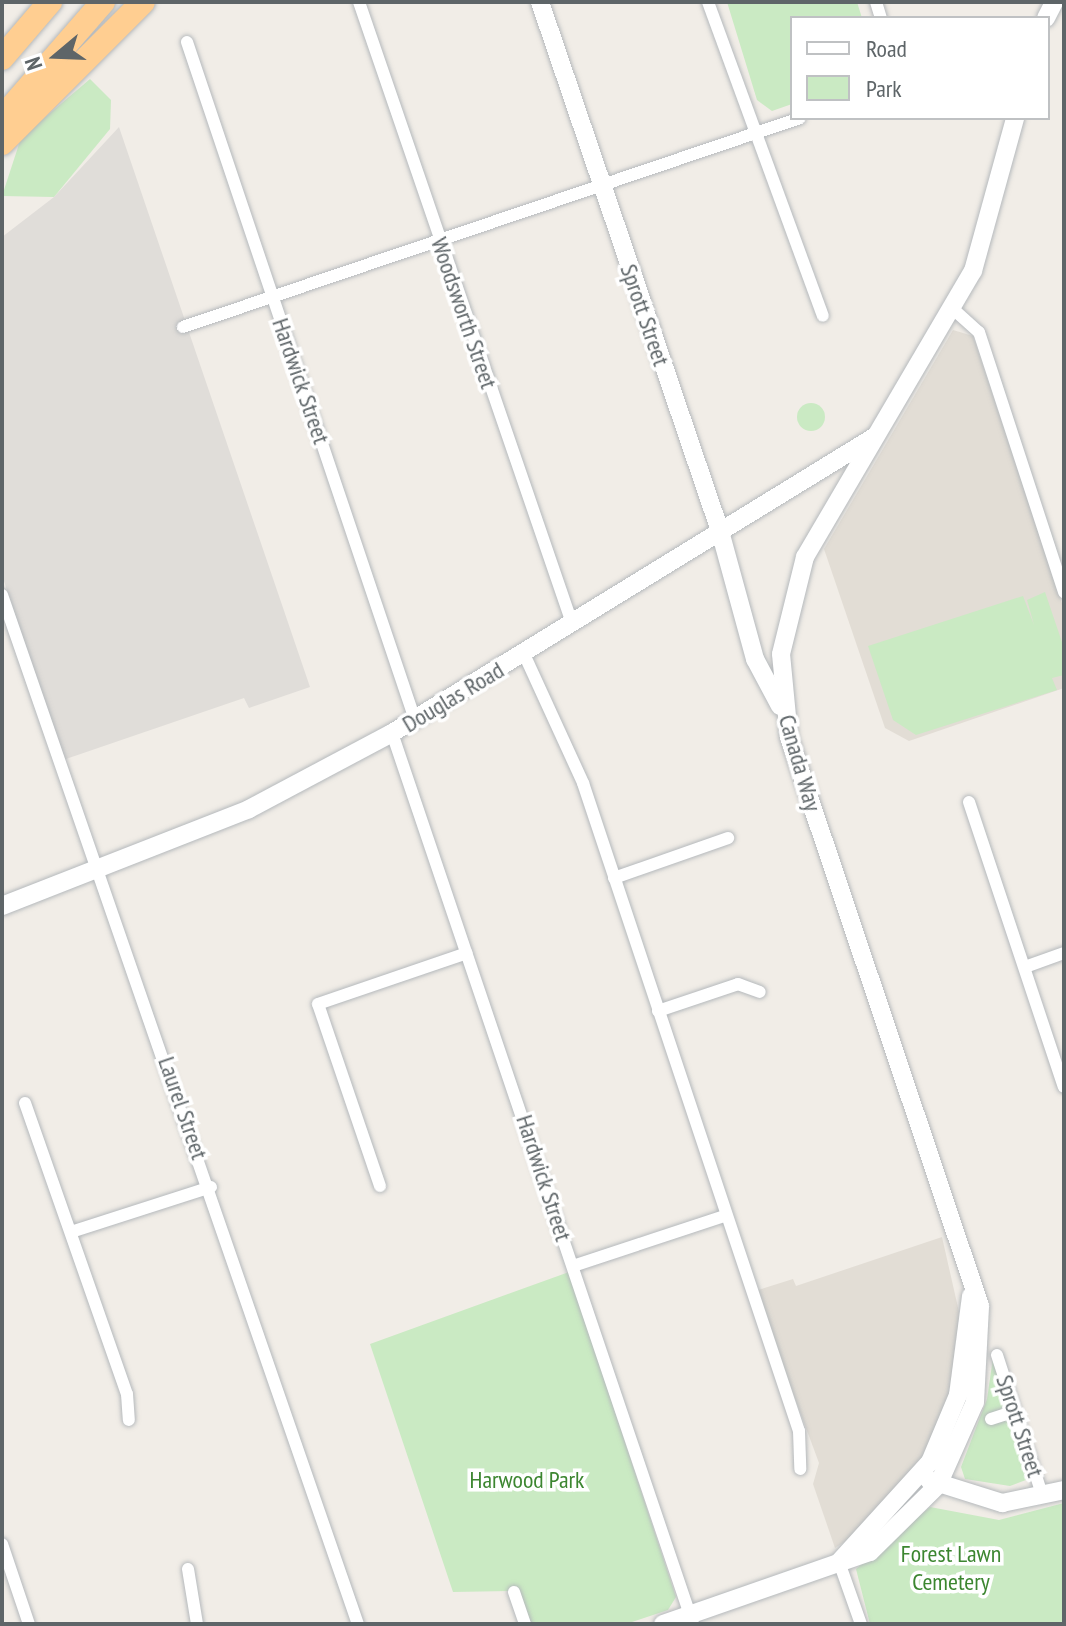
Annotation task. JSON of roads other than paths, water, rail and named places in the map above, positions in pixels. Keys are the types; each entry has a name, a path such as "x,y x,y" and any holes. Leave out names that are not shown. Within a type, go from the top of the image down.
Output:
{"highway":[{"path":"2,58 50,2"},
{"path":"2,118 103,2"},
{"path":"2,143 143,2"}],"main road":[{"name":"Sprott Street","path":"540,2 720,531 751,627 755,659 784,713"},
{"name":"Canada Way","path":"663,1624 691,1620 839,1562 859,1559 888,1539 930,1481 975,1402 984,1329 784,713 781,654 805,557 952,308 984,240 1014,120"},
{"name":"Douglas Road","path":"2,906 249,809 392,733 877,436"},
{"path":"751,627 781,654"},
{"path":"930,1481 1002,1503 1043,1497 1064,1490"}],"street":[{"name":"Woodsworth Street","path":"359,2 572,623"},
{"path":"708,2 751,134 823,316"},
{"name":"Hardwick Street","path":"187,42 415,720"},
{"path":"183,327 794,120"},
{"path":"952,308 979,332 1062,575 1064,592"},
{"name":"Laurel Street","path":"2,595 211,1187 358,1624"},
{"path":"524,654 569,745 724,1216 799,1431 800,1469"},
{"name":"Hardwick Street","path":"392,733 691,1620"},
{"path":"969,802 1064,1087"},
{"path":"614,878 728,838"},
{"path":"380,1186 318,1004 467,953"},
{"path":"1025,967 1064,953"},
{"path":"658,1011 738,984 760,992"},
{"path":"25,1103 71,1232 129,1420"},
{"path":"71,1232 211,1187"},
{"path":"573,1266 724,1216"},
{"name":"Sprott Street","path":"997,1355 1043,1497"},
{"path":"991,1419 1015,1411"},
{"path":"2,1544 29,1624"},
{"path":"839,1562 861,1624"},
{"path":"188,1569 197,1624"},
{"path":"514,1592 525,1624"}],"park label":[{"name":"Harwood Park","path":"527,1480"},
{"name":"Forest Lawn Cemetery","path":"951,1568"}]}
